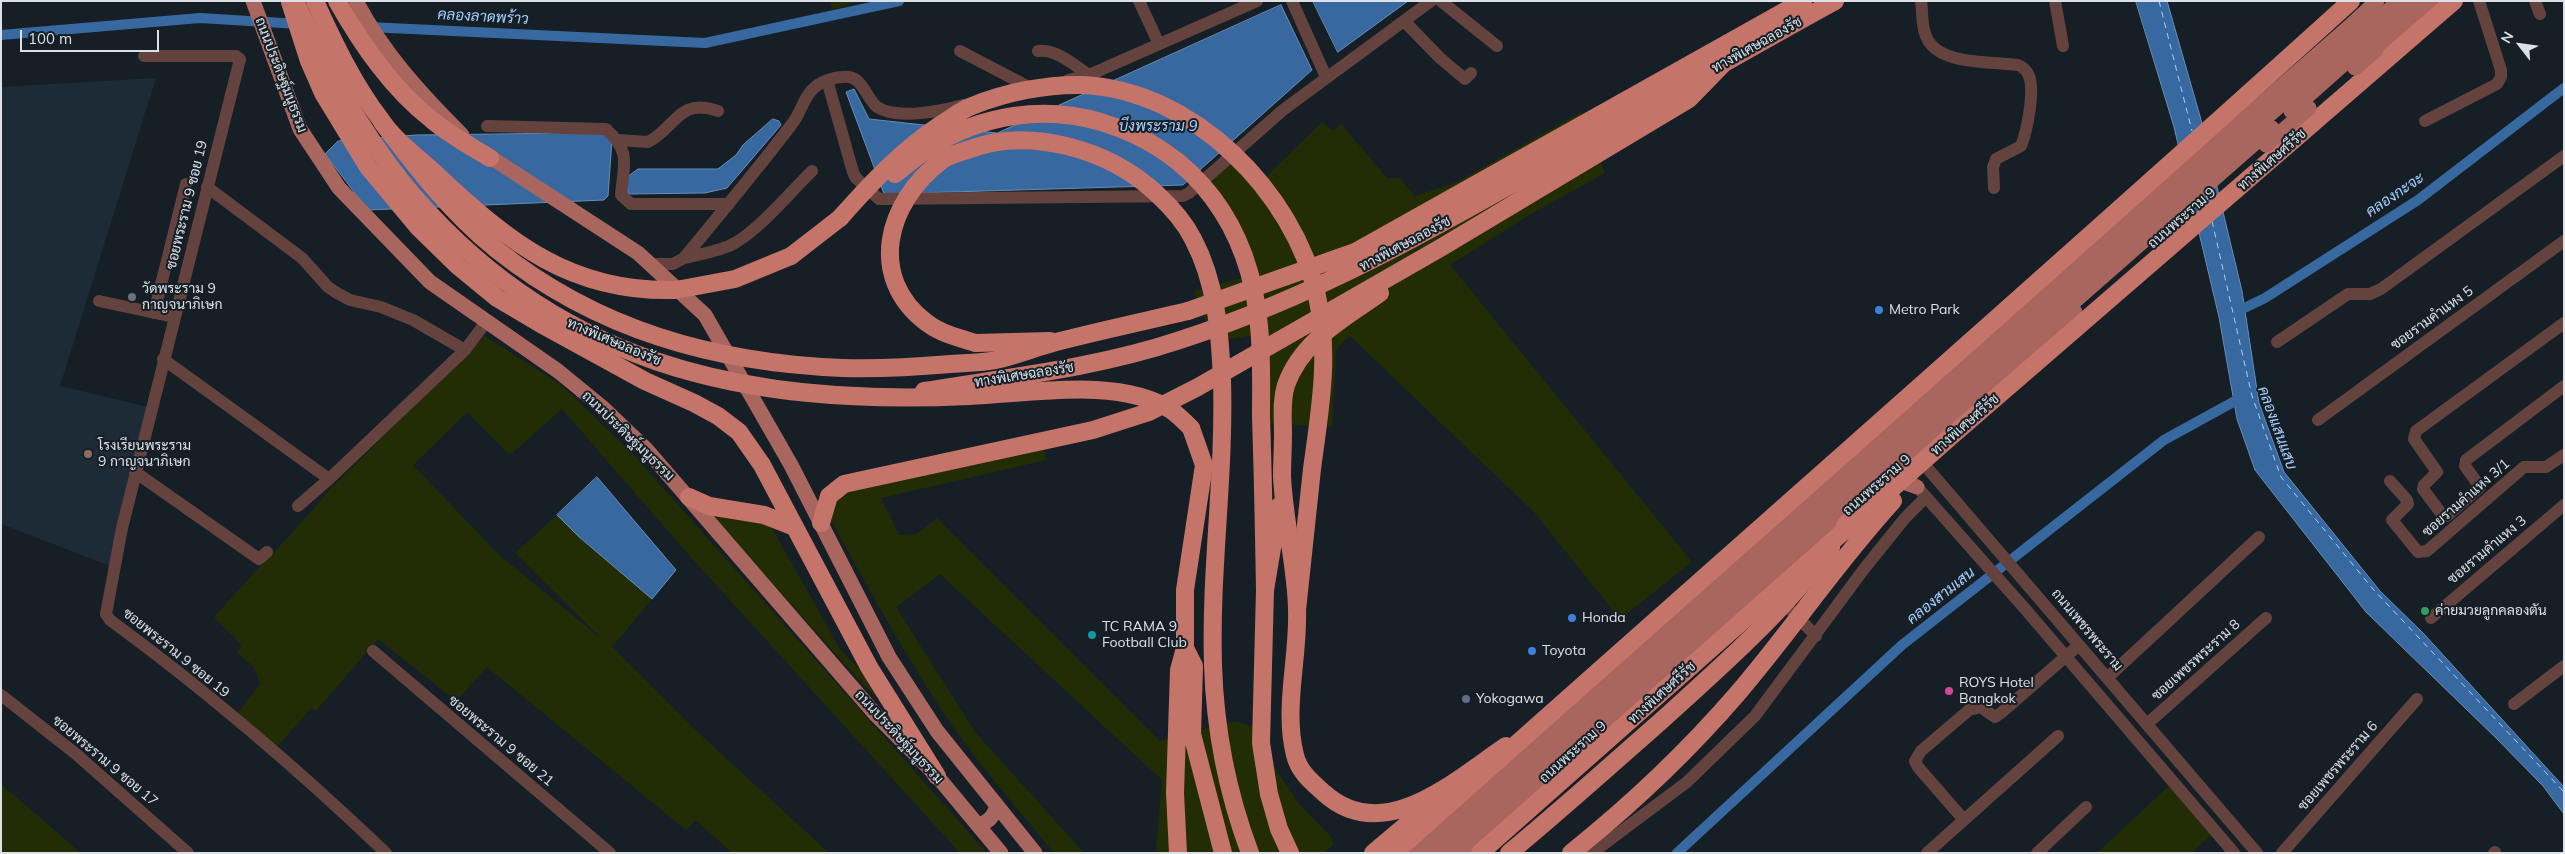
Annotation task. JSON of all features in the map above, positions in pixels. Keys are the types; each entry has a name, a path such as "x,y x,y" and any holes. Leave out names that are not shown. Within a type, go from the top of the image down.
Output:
{"highway":[{"path":"290,1 323,93 368,167 418,226 458,266 497,298 644,381 718,416 738,432 762,465 868,668 938,776"},
{"name":"ทางพิเศษฉลองรัช","path":"295,1 336,82 400,180 454,239 515,289 550,314 598,338 653,361 707,377 749,387 889,397 1021,378 1128,356 1181,340 1302,295 1418,238 1835,1"},
{"name":"ทางพิเศษฉลองรัช","path":"315,1 344,63 382,122 440,195 495,248 532,276 575,302 626,325 672,342 758,362 798,366 902,368 994,361 1060,341 1188,311 1355,252 1803,1"},
{"path":"337,1 362,41 402,93 432,121 490,158"},
{"path":"1394,853 2066,258 2351,1"},
{"name":"ทางพิเศษศรีรัช","path":"1480,853 1948,439 2454,1"},
{"path":"821,523 828,496 844,484 1093,430 1149,412 1442,247 1689,99 1725,62"},
{"path":"840,218 891,162 925,135 971,106 1016,92 1083,85 1136,95 1190,121 1241,160 1276,203 1299,244 1316,293 1324,339 1321,402 1298,610 1291,720 1294,754 1306,777 1342,806 1359,813 1378,814 1416,805 1536,726"},
{"path":"382,122 472,208 506,236 563,268 623,288 676,290 735,279 790,256 930,147 977,125 1015,116 1034,113 1065,115 1094,120 1123,129 1155,145 1184,166 1209,190 1235,233 1247,264 1258,316 1265,590 1261,743 1269,794 1279,829 1290,853"},
{"path":"1060,341 976,343 952,336 929,325 910,308 891,270 890,249 896,218 909,191 943,159 975,146 1005,141 1066,145 1103,158 1125,170 1155,192 1193,238 1209,277 1220,337 1223,433 1214,581 1213,666 1220,743 1230,794 1250,853"},
{"path":"1265,590 1274,546 1282,477 1283,399 1291,374 1304,352 1332,325 1352,314 1442,247"},
{"path":"889,397 968,396 1095,390 1135,396 1171,410 1191,428 1204,465 1185,590 1185,648 1179,670 1175,794 1178,853"},
{"path":"1571,853 1648,787 1737,694 1864,533 1948,439"},
{"path":"1282,477 1298,610"},
{"path":"1509,853 1671,712 1735,654 1785,604 1831,548 1866,495"},
{"path":"689,497 709,506 764,515 796,527"},
{"path":"1185,648 1194,666 1192,734 1223,853"},
{"path":"1210,807 1202,698 1213,666"},
{"path":"1373,853 1435,801 1466,784 1496,774"}],"main road":[{"name":"ถนนประดิษฐ์มนูธรรม","path":"253,1 300,129 339,188 430,282 558,371 602,406 646,449 876,715 938,776 1001,853"},
{"name":"ถนนประดิษฐ์มนูธรรม","path":"356,1 384,50 426,99 465,139 490,158 581,214 650,264 710,323 791,465 889,657 937,731 1035,853"},
{"path":"1410,853 1496,774 2377,1"},
{"name":"ถนนพระราม 9","path":"1428,853 2399,1"},
{"name":"ถนนพระราม 9","path":"1446,853 2415,1"},
{"name":"ถนนพระราม 9","path":"1460,853 2022,357 2433,1"},
{"path":"2002,331 2027,296 2142,195 2152,192 2163,196 2174,206 2178,217 2173,234 2063,331 2022,357"},
{"path":"1886,477 1922,492"},
{"path":"978,825 986,823 993,816 997,806"}],"street":[{"path":"1138,1 1159,44"},
{"path":"684,258 794,122 810,92 827,80 849,77 859,83 878,107 894,112 921,113 950,109 1029,87 1089,75 1257,1"},
{"path":"1292,1 1326,77"},
{"path":"827,80 853,172 856,178 879,199 1182,196 1189,193 1283,110 1431,1"},
{"path":"1441,1 1497,46"},
{"path":"1922,1 1926,38 1941,53 1951,58 2018,65 2024,68 2030,76 2026,132 2021,146 1996,159 1993,167 1994,188"},
{"path":"2055,1 2063,46"},
{"path":"2425,121 2497,84 2501,77 2501,70 2479,1"},
{"path":"2535,1 2540,14"},
{"path":"1404,21 1440,58 1465,79 1471,73"},
{"path":"1038,51 1047,50 1056,53 1089,75"},
{"path":"960,51 1029,87"},
{"name":"ซอยพระราม 9 ซอย 19","path":"144,56 236,56 240,59 122,528 107,609 108,618 165,661 308,782 386,853"},
{"path":"618,140 648,142 683,112 693,107 705,107 718,111"},
{"path":"487,126 606,129 618,140 625,154 622,195 631,204 729,204"},
{"path":"2277,342 2348,294 2370,294 2381,289 2564,156"},
{"path":"650,264 673,264 684,258 711,253 731,245 750,232 812,171"},
{"path":"208,187 302,258 328,287 337,294 350,300 381,306 414,320 465,350"},
{"path":"154,313 185,190 204,200"},
{"name":"ซอยรามคำแหง 5","path":"2318,420 2564,240"},
{"path":"99,301 174,317"},
{"path":"298,506 465,350 486,322"},
{"path":"2564,323 2416,432 2414,439 2436,472 2424,485 2423,489 2443,516 2447,516 2480,487 2465,466 2466,460 2564,386"},
{"path":"163,359 329,478"},
{"name":"ถนนเพชรพระราม","path":"1892,428 2258,853"},
{"path":"1876,441 2026,610 2234,853"},
{"name":"ซอยรามคำแหง 3/1","path":"2390,481 2408,504 2392,520 2418,552 2422,552 2427,551 2524,467 2546,467 2564,455"},
{"path":"136,472 253,555 262,558 267,552"},
{"path":"1592,853 1687,782 1755,716 1870,561 1905,518 1922,492"},
{"name":"ซอยรามคำแหง 3","path":"2430,618 2564,505"},
{"path":"2107,678 2259,537"},
{"path":"1785,604 1816,636"},
{"name":"ซอยเพชรพระราม 8","path":"2147,724 2266,618"},
{"path":"1964,820 1915,761 1922,751 1969,710 1981,707 1995,717 2079,645"},
{"name":"ซอยพระราม 9 ซอย 21","path":"374,651 610,853"},
{"path":"2514,704 2564,666"},
{"name":"ซอยพระราม 9 ซอย 17","path":"1,695 76,754 188,853"},
{"name":"ซอยเพชรพระราม 6","path":"2282,853 2417,700"},
{"path":"1927,853 2058,736"},
{"path":"2037,853 2086,806"}],"shaded area":[{"path":"156,78 60,386 148,407 110,566 1,524 1,87"}],"green space":[{"path":"830,1 860,1 832,10"},
{"path":"1581,112 1605,173 1531,214 1450,265 1692,562 1620,619 1533,511 1350,336 1336,349 1332,427 1268,423 1266,333 1213,342 1194,291 1253,275 1207,182 1243,151 1265,178 1322,122 1333,131 1341,124 1387,178 1399,178 1415,196 1457,182"},
{"path":"485,336 561,385 632,453 987,853 960,853 689,555 562,409 510,455 467,412 413,465 498,554 605,642 515,553 557,515 578,536 652,599 612,647 704,738 829,853 732,853 696,820 686,830 487,667 456,701 378,639 316,711 311,708 276,748 236,715 260,684 254,667 237,653 242,646 214,617 333,486"},
{"path":"1043,447 1047,460 881,498 899,535 917,534 937,518 1160,741 1235,721 1264,730 1275,768 1299,804 1332,838 1333,845 1324,853 1156,853 1162,780 940,574 896,607 975,732 1084,853 1054,853 981,765 954,728 898,639 830,519 832,506 850,487"},
{"path":"712,515 762,519 773,530 840,649 861,671 881,701 865,687"},
{"path":"1,784 81,853 1,853"},
{"path":"2169,786 2211,835 2191,853 2097,853"}],"water":[{"path":"1313,1 1408,1 1338,52"},
{"path":"2136,1 2167,1 2200,116 2242,291 2259,403 2284,472 2380,591 2423,633 2564,787 2564,814 2543,786 2496,738 2366,612 2255,470 2237,419 2219,317 2174,127"},
{"name":"บึงพระราม 9","path":"1281,5 1312,70 1183,185 884,194 846,92 854,89 869,119 997,133"},
{"path":"773,119 779,121 781,125 727,188 705,193 628,194 627,177 638,169 718,169 736,155 743,145"},
{"path":"604,133 612,140 608,196 604,200 368,210 325,154 338,141 416,135"},
{"path":"597,477 676,570 652,599 578,536 557,515"}],"waterway":[{"name":"คลองลาดพร้าว","path":"369,27 705,43 899,1"},
{"name":"คลองลาดพร้าว","path":"1,35 200,18 299,24"},
{"name":"คลองกะจะ","path":"2234,313 2265,298 2418,200 2564,88"},
{"name":"คลองสามเสน","path":"1677,853 1902,645 2164,440 2246,395"}],"ferry route":[{"path":"2159,1 2192,131"},
{"path":"2206,194 2208,202"},
{"path":"2212,221 2252,396 2281,477 2372,588 2564,792"}],"place":[{"name":"วัดพระราม 9 กาญจนาภิเษก","path":"132,297"},
{"name":"Metro Park","path":"1879,310"},
{"name":"โรงเรียนพระราม 9 กาญจนาภิเษก","path":"88,454"},
{"name":"ค่ายมวยลูกคลองตัน","path":"2425,611"},
{"name":"Honda","path":"1572,618"},
{"name":"TC RAMA 9 Football Club","path":"1092,635"},
{"name":"Toyota","path":"1532,651"},
{"name":"ROYS Hotel Bangkok","path":"1949,691"},
{"name":"Yokogawa","path":"1466,699"}],"water label":[{"name":"คลองแสนแสบ","path":"2277,428"}]}
